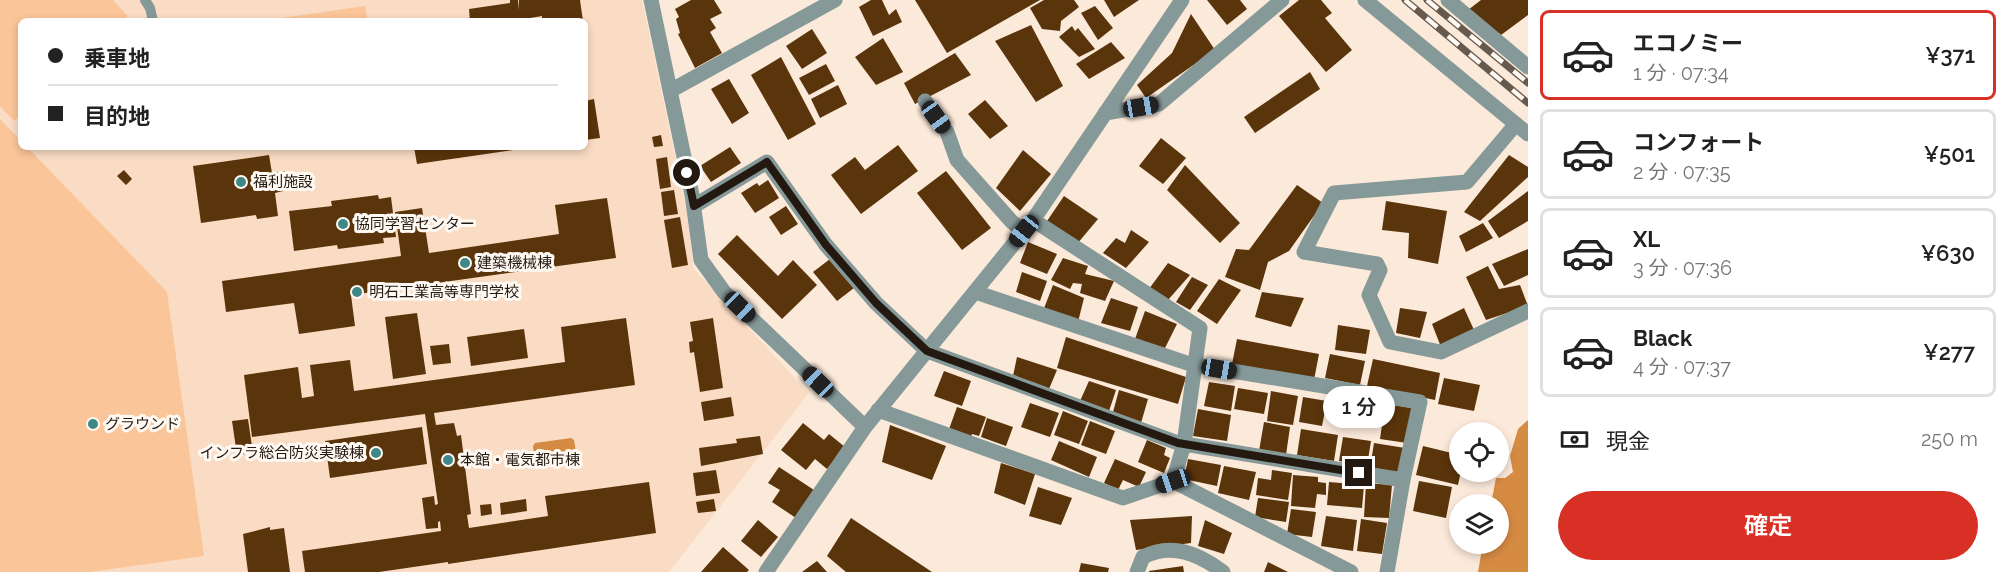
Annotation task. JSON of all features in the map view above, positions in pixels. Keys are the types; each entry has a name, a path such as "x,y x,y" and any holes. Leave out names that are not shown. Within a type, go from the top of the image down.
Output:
{"street":[{"path":"651,0 694,206 701,260 724,292 865,427"},
{"path":"670,91 835,0"},
{"path":"766,572 865,427 1029,226 1182,0"},
{"path":"1105,113 1159,104 1282,0"},
{"path":"1365,0 1528,134"},
{"path":"1448,0 1528,67"},
{"path":"924,101 947,132 957,160 1012,222 1029,226 1200,328 1184,444 1173,481"},
{"path":"1516,124 1467,182 1334,193 1304,252 1377,264 1380,270 1370,295 1381,326 1390,342 1441,352 1528,311"},
{"path":"694,206 767,162 826,245 876,303 927,351 1184,444 1403,480"},
{"path":"975,292 1196,365 1420,402 1403,480 1387,572"},
{"path":"878,410 1123,498 1173,481 1351,572"},
{"path":"1137,572 1143,557 1170,549 1207,560 1224,572"}],"lane":[{"path":"145,0 152,18"}],"shaded area":[{"name":"明石工業高等専門学校","path":"0,0 642,0 686,208 694,269 809,393 669,572 0,572"},
{"path":"0,0 113,0 128,16 126,18 18,18 18,118 14,121 0,106"},
{"path":"365,6 367,18 282,18"},
{"name":"グラウンド","path":"0,119 18,138 18,150 30,150 167,292 204,556 90,572 0,572"},
{"path":"1528,420 1528,572 1478,572 1481,554 1509,554 1509,494 1493,494 1495,482 1509,482 1509,475 1513,472 1510,456 1518,429"},
{"path":"571,438 574,440 577,458 539,466 535,464 533,446 535,443"}],"building":[{"path":"510,0 518,0 519,10 519,0 580,0 583,18 542,18 542,16 470,18 469,9 510,3"},
{"path":"691,0 714,0 722,13 710,19 716,28 710,32 722,53 695,68 678,34 680,33 676,19 679,17 675,9"},
{"path":"871,0 882,0 889,15 896,9 902,22 873,36 859,7"},
{"path":"915,0 1040,0 947,53"},
{"path":"1044,0 1074,0 1079,7 1061,21 1060,31 1042,29 1030,8"},
{"path":"1104,0 1139,0 1114,17"},
{"path":"1207,0 1240,0 1247,9 1227,25"},
{"path":"1299,0 1321,0 1332,13 1325,18 1352,50 1326,72 1279,16"},
{"path":"1481,0 1528,0 1528,15 1501,35 1468,10"},
{"path":"1095,6 1113,28 1098,40 1081,13"},
{"path":"1191,14 1215,50 1146,98 1137,85 1172,53"},
{"path":"1031,25 1063,86 1036,102 995,41"},
{"path":"1072,26 1075,31 1078,28 1095,49 1079,57 1059,37"},
{"path":"812,29 827,53 802,69 786,46"},
{"path":"883,38 903,72 876,85 855,57"},
{"path":"1111,42 1125,58 1089,79 1076,64"},
{"path":"955,53 971,75 915,104 904,83"},
{"path":"781,57 816,124 788,140 751,75"},
{"path":"826,64 835,81 809,95 799,78"},
{"path":"1310,72 1320,89 1255,133 1244,117"},
{"path":"729,79 749,113 732,124 711,89"},
{"path":"838,85 847,104 820,118 811,99"},
{"path":"594,99 600,138 588,140 588,100"},
{"path":"985,100 1008,126 990,139 968,114"},
{"path":"661,135 663,146 654,147 652,137"},
{"path":"1161,138 1186,158 1163,184 1139,166"},
{"path":"898,145 918,171 861,214 831,175 855,157 865,170"},
{"path":"730,147 741,163 711,182 700,166"},
{"path":"415,150 513,150 417,164"},
{"path":"1023,150 1051,174 1020,211 996,188"},
{"name":"福利施設","path":"269,155 272,173 285,171 287,190 275,193 278,216 257,219 256,215 201,223 193,166"},
{"path":"1509,155 1528,167 1528,177 1480,221 1464,212"},
{"path":"667,157 671,187 660,189 656,159"},
{"path":"1185,165 1240,223 1220,243 1167,190"},
{"path":"124,170 132,179 126,185 117,176"},
{"path":"946,171 991,228 962,250 917,193"},
{"path":"768,180 779,198 755,213 741,193 757,183 759,186"},
{"path":"1297,185 1323,203 1289,251 1268,262 1260,290 1225,277 1236,249 1249,250"},
{"path":"674,190 678,214 664,216 661,192"},
{"path":"1528,191 1528,221 1499,238 1488,221"},
{"name":"協同学習センター","path":"378,195 379,199 391,197 396,237 383,238 384,243 338,249 337,245 294,251 289,211 332,206 331,201"},
{"path":"1064,196 1098,219 1077,244 1045,224"},
{"name":"建築機械棟","path":"607,198 616,258 351,295 355,326 299,334 294,303 226,312 222,281 401,256 395,212 422,208 429,253 559,234 555,205"},
{"path":"1386,201 1447,211 1438,264 1408,258 1409,233 1382,230"},
{"path":"786,206 798,224 781,235 769,217"},
{"path":"680,217 688,265 672,268 664,220"},
{"path":"1483,223 1493,238 1466,252 1459,236"},
{"path":"1131,230 1149,242 1126,268 1103,253 1116,238 1125,243"},
{"path":"737,235 778,276 793,260 817,285 782,319 718,254"},
{"path":"1028,242 1057,254 1047,274 1020,263"},
{"path":"1528,249 1528,275 1504,286 1492,264"},
{"path":"1063,258 1088,266 1085,274 1114,281 1105,301 1080,293 1082,284 1073,283 1070,289 1051,280"},
{"path":"830,259 854,288 837,301 813,272"},
{"path":"1168,263 1190,275 1168,300 1149,289"},
{"path":"1488,266 1499,289 1520,285 1528,306 1486,320 1466,277"},
{"path":"1022,272 1047,281 1040,301 1016,292"},
{"path":"1192,277 1208,285 1190,310 1176,302"},
{"path":"1219,279 1241,290 1217,324 1197,311"},
{"path":"1053,285 1084,298 1078,322 1043,311"},
{"path":"460,287 461,297 453,298 452,288"},
{"path":"1262,292 1304,298 1291,327 1255,317"},
{"path":"1111,298 1138,307 1130,331 1101,323"},
{"path":"1400,308 1427,312 1420,338 1396,333"},
{"path":"1464,308 1474,330 1441,347 1432,324"},
{"path":"1145,311 1177,324 1165,348 1135,339"},
{"path":"417,313 426,374 393,379 385,317"},
{"name":"本館・電気都市棟","path":"626,318 635,385 434,413 436,425 454,423 457,436 461,435 471,514 467,515 469,528 548,516 545,496 649,482 656,533 379,572 305,572 302,551 441,531 440,521 438,528 426,529 422,498 434,496 435,505 438,504 425,414 252,437 244,375 298,367 302,398 314,396 310,365 350,360 354,391 565,362 561,327"},
{"path":"713,318 723,388 700,392 694,352 690,353 689,342 693,341 690,322"},
{"path":"1338,325 1370,330 1366,354 1335,350"},
{"path":"524,329 528,358 471,366 467,337"},
{"path":"1066,337 1186,377 1178,404 1057,368"},
{"path":"1237,339 1319,354 1314,380 1232,364"},
{"path":"449,344 451,363 433,365 430,346"},
{"path":"1330,354 1365,361 1360,385 1325,378"},
{"path":"1017,357 1057,370 1049,389 1013,376"},
{"path":"1373,359 1440,373 1435,400 1367,386"},
{"path":"944,371 971,381 962,406 934,396"},
{"path":"1444,378 1480,385 1474,411 1438,404"},
{"path":"1089,381 1116,390 1109,411 1080,401"},
{"path":"1209,382 1235,386 1231,411 1204,406"},
{"path":"1238,388 1268,393 1264,414 1234,409"},
{"path":"1119,390 1148,399 1141,423 1113,412"},
{"path":"1271,391 1298,396 1293,425 1267,421"},
{"path":"731,397 734,416 704,421 701,402"},
{"path":"1303,397 1327,401 1322,426 1299,422"},
{"path":"1030,403 1059,413 1050,437 1021,427"},
{"path":"1385,404 1413,408 1407,443 1380,439"},
{"path":"957,407 986,417 979,436 972,434 970,440 948,432"},
{"path":"1198,409 1231,415 1227,441 1193,436"},
{"path":"1063,411 1088,421 1079,444 1054,435"},
{"path":"987,418 1013,427 1006,446 981,437"},
{"path":"248,419 253,453 237,455 232,421"},
{"path":"1090,421 1115,431 1106,454 1081,445"},
{"path":"1264,422 1290,427 1286,455 1259,451"},
{"path":"803,423 824,440 829,434 845,447 827,469 815,459 806,470 781,450"},
{"path":"890,425 946,446 932,480 882,462"},
{"name":"インフラ総合防災実験棟","path":"422,427 427,464 330,478 325,441"},
{"path":"1301,429 1338,435 1334,461 1297,455"},
{"path":"760,436 763,454 701,466 699,448 737,443 736,439"},
{"path":"1343,437 1371,441 1367,466 1339,461"},
{"path":"1147,440 1166,448 1164,455 1170,458 1164,473 1138,462"},
{"path":"1059,441 1097,457 1089,477 1051,460"},
{"path":"1374,443 1405,448 1400,473 1370,468"},
{"path":"1423,446 1449,452 1449,482 1459,482 1458,485 1416,475"},
{"path":"1115,459 1146,472 1139,487 1123,480 1118,490 1104,483"},
{"path":"1188,459 1221,465 1217,486 1184,479"},
{"path":"1001,463 1035,474 1025,505 994,493"},
{"path":"1224,466 1256,472 1249,500 1218,493"},
{"path":"779,467 814,490 796,518 772,502 780,490 768,483"},
{"path":"716,470 720,493 696,496 693,473"},
{"path":"1272,470 1292,473 1288,500 1256,495 1258,478 1271,480"},
{"path":"1293,475 1318,477 1318,482 1326,483 1326,495 1317,494 1315,508 1291,506"},
{"path":"1419,481 1452,487 1446,518 1413,511"},
{"path":"1329,482 1364,485 1362,508 1327,505"},
{"path":"1366,483 1392,485 1389,518 1364,517"},
{"path":"1038,487 1072,498 1061,525 1029,516"},
{"path":"1258,498 1289,502 1286,522 1255,517"},
{"path":"526,499 527,511 501,515 500,503"},
{"path":"714,499 716,511 698,513 696,502"},
{"path":"491,504 492,514 481,516 480,505"},
{"path":"1291,509 1316,512 1312,537 1287,534"},
{"path":"1192,516 1191,543 1136,550 1130,520"},
{"path":"1326,516 1357,520 1353,551 1321,546"},
{"path":"851,518 932,572 846,572 827,556"},
{"path":"1361,519 1387,523 1382,554 1357,551"},
{"path":"758,520 778,537 761,557 741,541"},
{"path":"1205,520 1232,533 1224,554 1198,546"},
{"path":"270,527 270,530 284,528 290,572 248,572 243,534"},
{"path":"723,547 749,570 747,572 701,572"},
{"path":"817,561 827,572 802,572"},
{"path":"1268,562 1288,572 1264,572"},
{"path":"1081,563 1109,568 1108,572 1079,572"},
{"path":"1183,566 1184,572 1149,572 1149,571"}],"railway":[{"path":"1405,0 1528,103"},
{"path":"1427,0 1528,83"}],"place":[{"name":"福利施設","path":"241,182"},
{"name":"協同学習センター","path":"343,224"},
{"name":"建築機械棟","path":"465,263"},
{"name":"明石工業高等専門学校","path":"357,292"},
{"name":"グラウンド","path":"93,424"},
{"name":"インフラ総合防災実験棟","path":"376,453"},
{"name":"本館・電気都市棟","path":"448,460"}],"route":[{"path":"687,173 694,206 767,162 826,245 876,303 927,351 1178,443 1359,473"}]}
